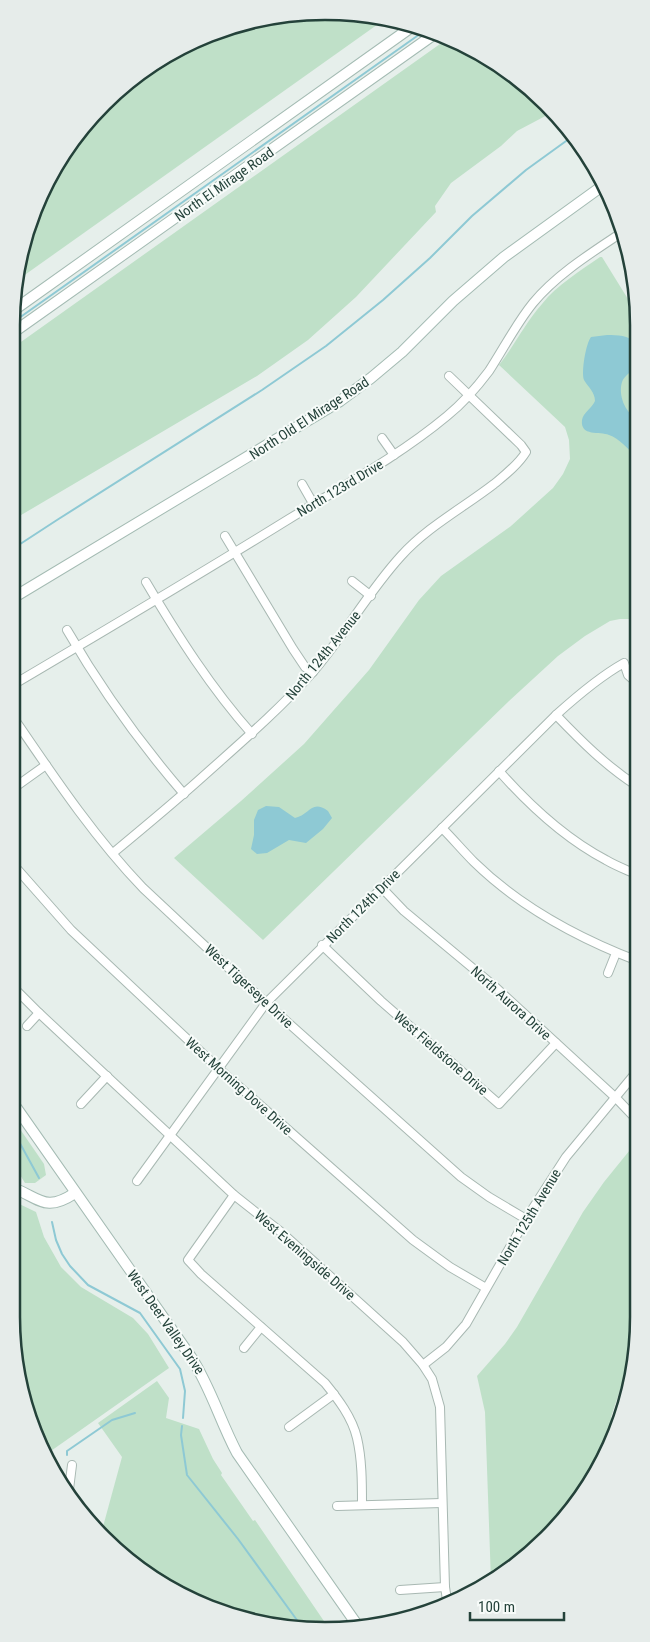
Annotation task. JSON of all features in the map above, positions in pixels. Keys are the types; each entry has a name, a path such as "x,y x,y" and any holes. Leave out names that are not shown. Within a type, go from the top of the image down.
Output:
{"street":[{"name":"North El Mirage Road","path":"21,305 406,31"},
{"name":"North El Mirage Road","path":"20,328 429,38"},
{"name":"North Old El Mirage Road","path":"20,594 340,401 372,378 402,352 453,301 504,256 598,189"},
{"name":"North 123rd Drive","path":"20,681 336,492 394,455 448,416 469,395 489,370 519,322 540,295 569,270 617,236"},
{"path":"449,376 469,395"},
{"name":"North 124th Avenue","path":"113,853 184,794 270,718 313,672 401,556 415,542 501,479 522,459 526,452 521,445 469,395"},
{"path":"382,438 394,455"},
{"path":"302,484 314,504"},
{"path":"226,536 293,649 305,666 313,672"},
{"path":"352,581 371,596"},
{"path":"146,582 197,663 252,734"},
{"path":"67,630 99,684 138,739 184,794"},
{"name":"North 124th Drive","path":"136,1181 266,1003 556,715 608,672 624,663 630,676"},
{"path":"556,715 590,751 630,781"},
{"name":"West Tigerseye Drive","path":"20,727 46,766 113,853 144,888 266,1003 461,1177 489,1197 526,1219"},
{"path":"20,784 46,766"},
{"path":"499,771 531,805 566,835 605,860 630,871"},
{"path":"442,828 474,862 542,915 584,939 630,958"},
{"name":"West Morning Dove Drive","path":"20,872 71,930 218,1068 413,1240 450,1267 486,1288"},
{"name":"North Aurora Drive","path":"382,888 404,912 493,985 630,1113"},
{"name":"West Fieldstone Drive","path":"322,946 381,1001 499,1104 556,1043"},
{"path":"608,973 616,953"},
{"name":"West Eveningside Drive","path":"20,994 234,1195 281,1232 403,1342 423,1365 432,1380 440,1407 444,1588 446,1597"},
{"path":"27,1026 39,1013"},
{"path":"80,1104 107,1076"},
{"name":"North 125th Avenue","path":"423,1365 446,1347 466,1324 526,1219 566,1157 630,1080"},
{"name":"West Deer Valley Drive","path":"20,1113 191,1357 208,1386 224,1427 237,1453 354,1620"},
{"path":"20,1191 42,1202 51,1204 63,1200 75,1192"},
{"path":"234,1195 188,1260 325,1383 334,1394 348,1415 357,1437 362,1505"},
{"path":"244,1348 261,1327"},
{"path":"289,1427 334,1394"},
{"path":"70,1484 72,1465"},
{"path":"337,1506 442,1503"},
{"path":"400,1590 444,1588"}],"green space":[{"path":"325,20 377,25 24,275 36,227 51,190 61,172 83,139 109,109 139,83 190,51 246,30 285,23"},
{"path":"442,43 460,51 494,71 511,83 547,115 517,131 501,146 451,183 435,206 436,212 356,297 308,340 257,376 20,516 20,343"},
{"path":"602,257 628,300 630,619 610,621 585,636 558,656 509,701 263,940 174,858 304,744 369,670 419,600 441,576 511,526 553,488 563,474 570,459 569,440 565,427 499,365 536,311 548,297 569,279"},
{"path":"20,1129 44,1164 46,1175 35,1183 25,1183 20,1175"},
{"path":"630,1150 629,1337 624,1377 611,1417 611,1422 599,1452 567,1503 541,1533 511,1559 491,1573 485,1412 477,1376 517,1327 583,1212"},
{"path":"20,1204 36,1212 44,1237 61,1267 81,1287 133,1318 148,1334 169,1368 51,1451 30,1396 23,1357 20,1317"},
{"path":"157,1381 169,1398 166,1418 199,1429 222,1473 221,1475 253,1521 255,1520 325,1622 265,1616 246,1612 208,1599 156,1571 109,1533 103,1526 122,1457 98,1423"}],"water":[{"path":"619,335 630,339 630,372 622,382 621,392 623,403 630,413 630,450 613,437 587,431 582,425 583,417 595,401 594,395 583,376 587,345 591,337"},
{"path":"266,806 279,807 295,818 314,807 318,807 328,811 332,818 323,829 306,843 289,840 267,853 257,854 251,849 254,835 254,820 258,810"}],"waterway":[{"path":"20,317 419,35"},
{"path":"20,544 262,390 326,346 383,300 430,258 472,216 526,170 568,140"},
{"path":"20,1143 39,1178"},
{"path":"52,1222 56,1240 70,1266 88,1285 140,1313 180,1369 185,1391 183,1418"},
{"path":"67,1455 67,1451 112,1420 135,1413"},
{"path":"182,1426 181,1435 187,1475 238,1539 297,1620"}]}
